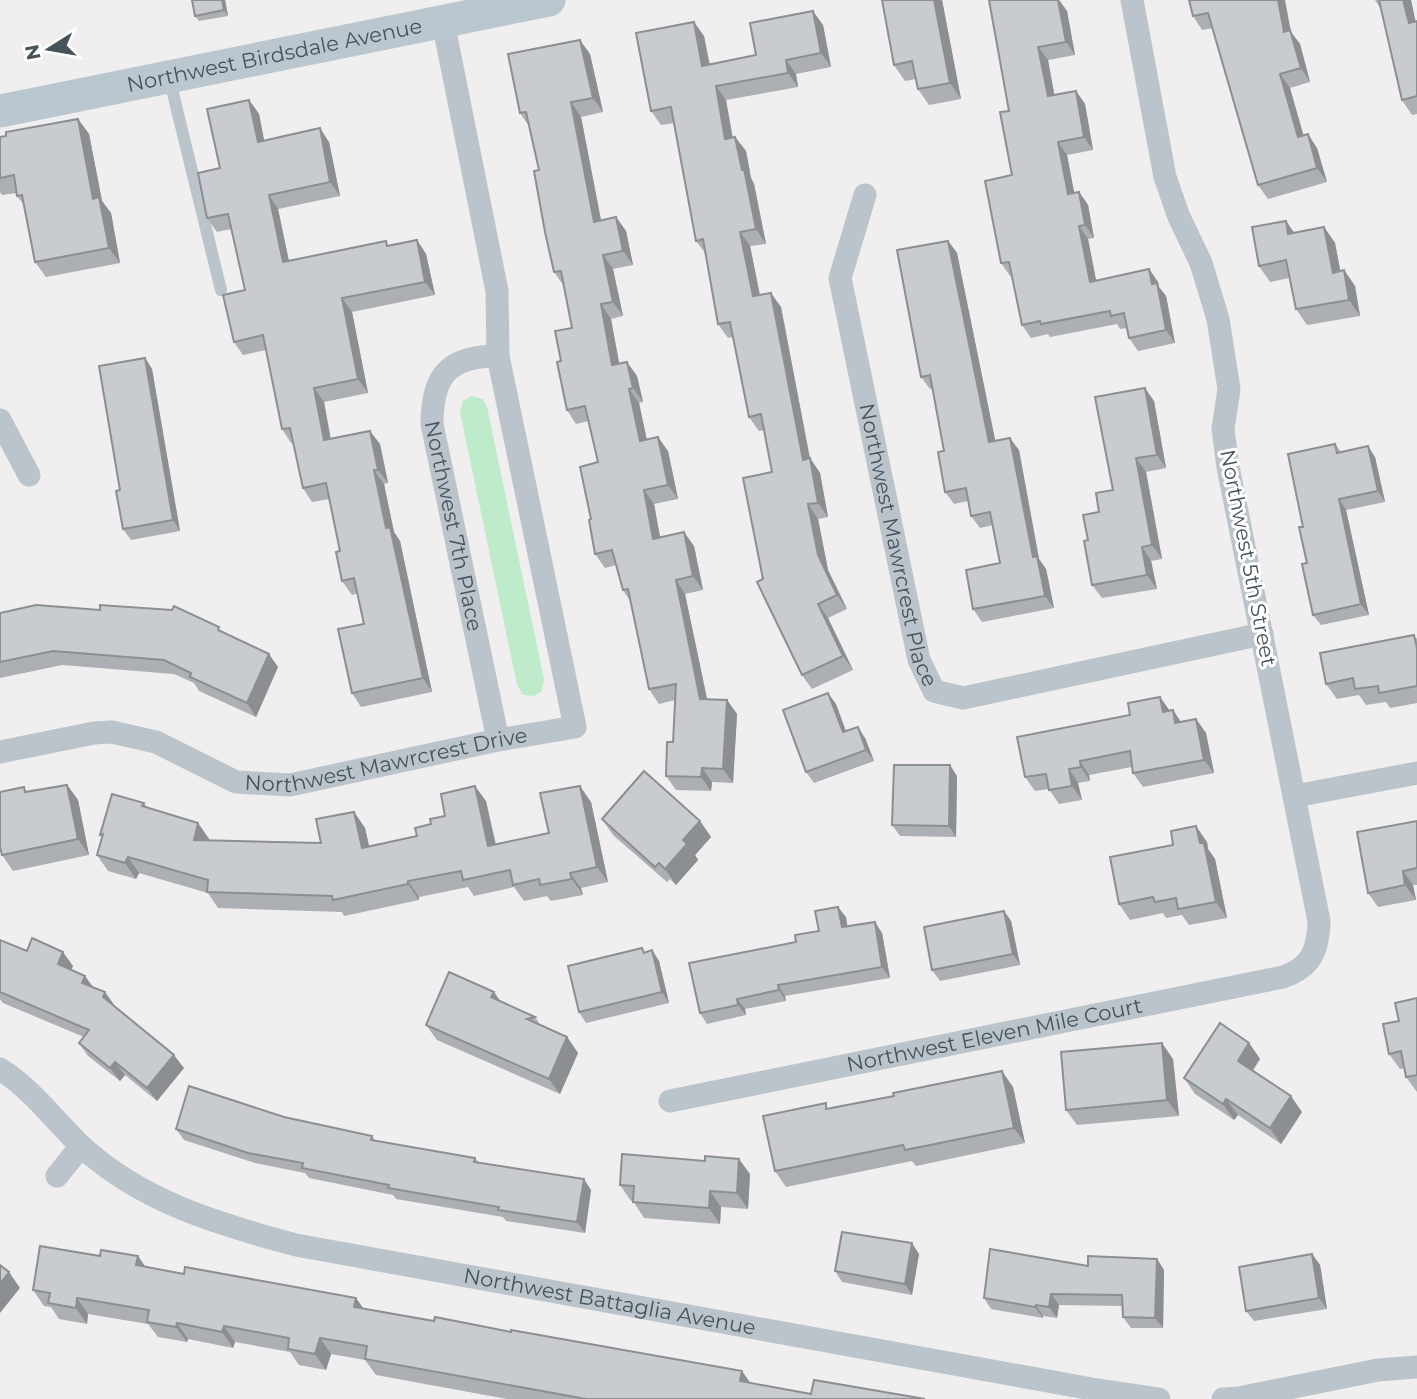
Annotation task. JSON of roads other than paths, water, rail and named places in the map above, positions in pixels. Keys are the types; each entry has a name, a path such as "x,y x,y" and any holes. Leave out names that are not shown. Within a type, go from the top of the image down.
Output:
{"main road":[{"name":"Northwest Birdsdale Avenue","path":"0,111 443,22 500,5 549,0"}],"street":[{"name":"Northwest 5th Street","path":"1132,0 1165,177 1179,217 1201,262 1218,319 1228,389 1223,429 1228,467 1319,920 1318,938 1311,957"},
{"path":"443,22 497,291 498,356"},
{"name":"Northwest Mawrcrest Place","path":"865,195 840,278 919,660 934,691 962,698 1262,634"},
{"name":"Northwest 7th Place","path":"498,356 474,356 445,371 432,400 432,424 498,740"},
{"name":"Northwest Mawrcrest Drive","path":"0,752 94,733 113,732 156,742 236,782 290,785 575,726 498,356"},
{"path":"0,420 29,475"},
{"path":"1295,796 1417,773"},
{"name":"Northwest Eleven Mile Court","path":"670,1101 1283,977 1299,972 1311,957"},
{"name":"Northwest Battaglia Avenue","path":"0,1069 17,1079 81,1146 120,1177 167,1203 221,1225 296,1245 1159,1399"},
{"path":"57,1177 81,1146"},
{"path":"1223,1399 1378,1370 1417,1367"}],"lane":[{"path":"169,77 221,290"}]}
